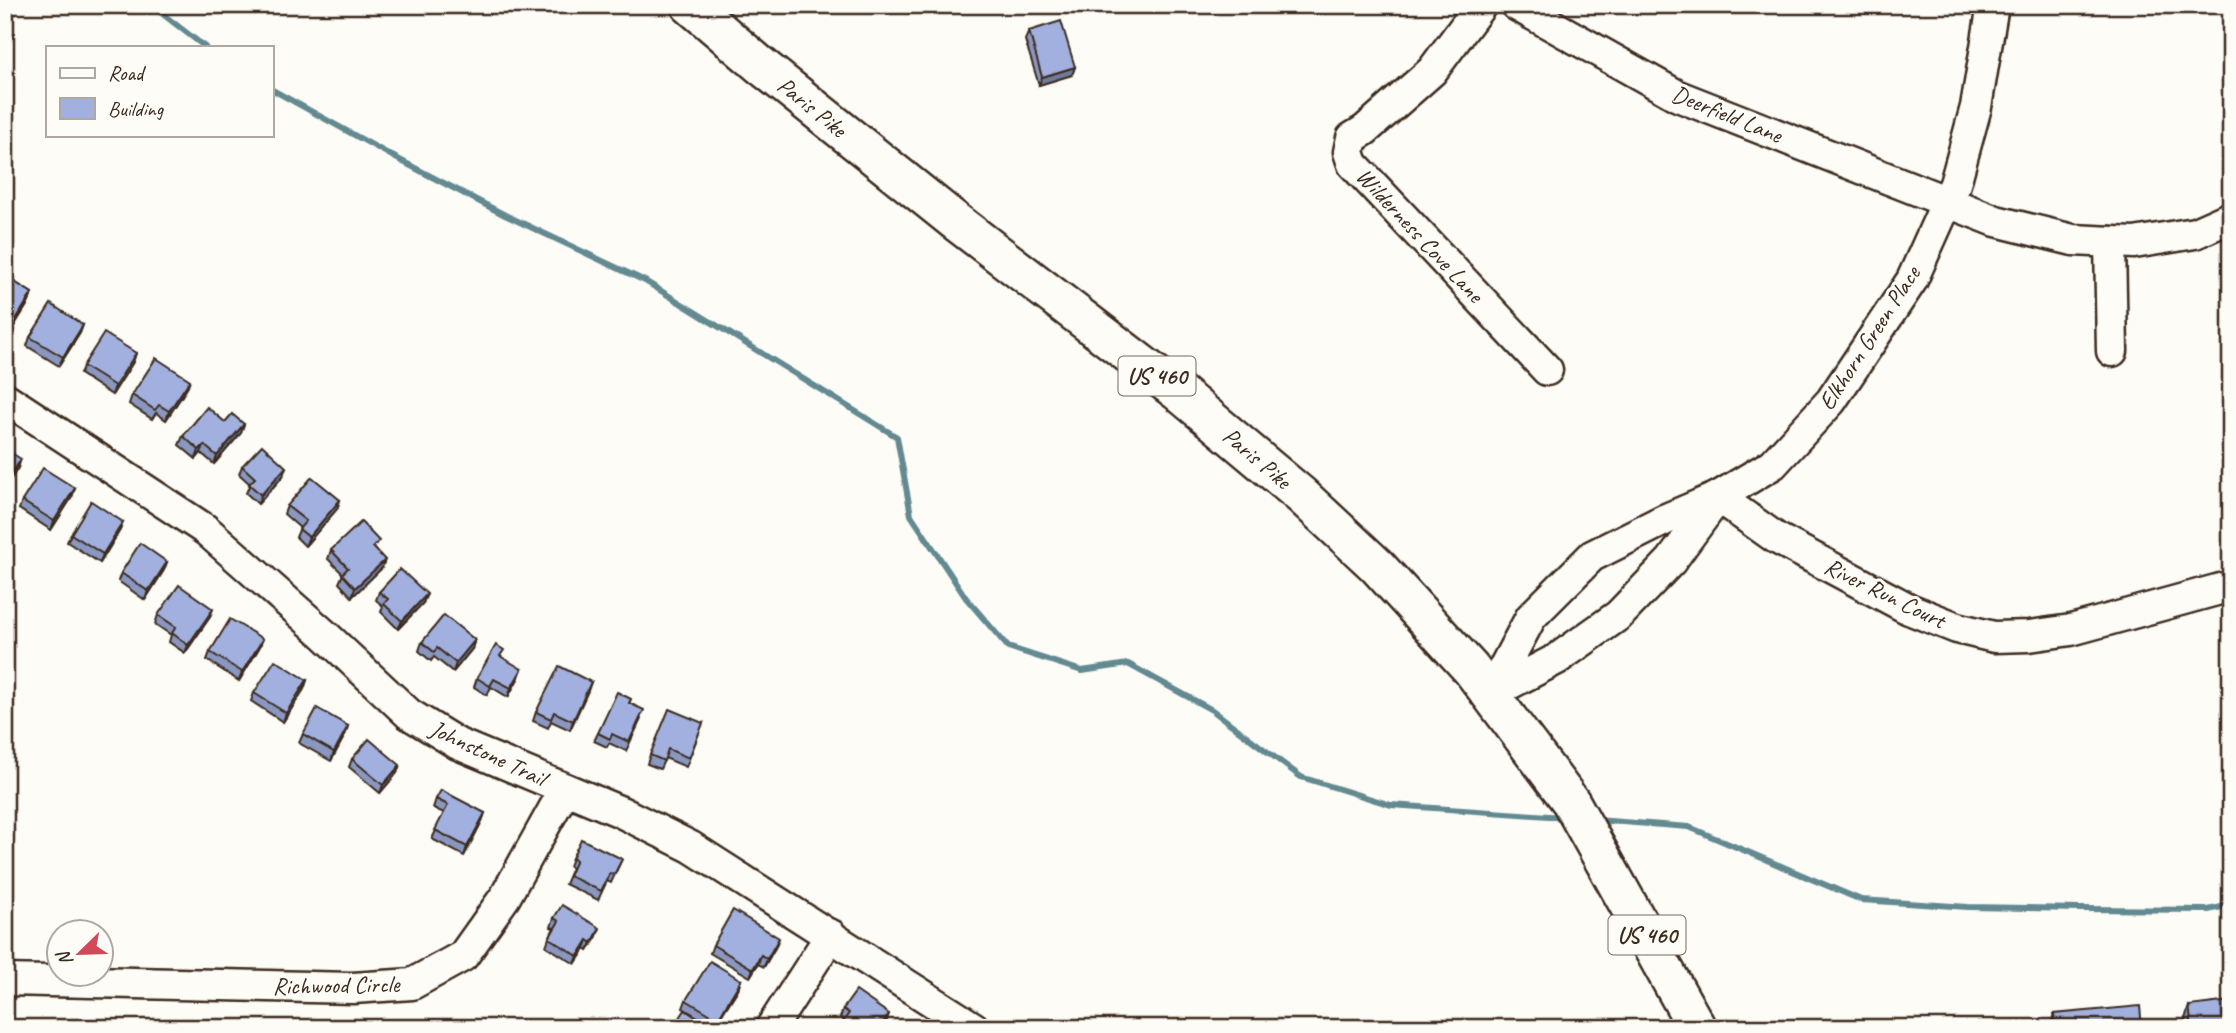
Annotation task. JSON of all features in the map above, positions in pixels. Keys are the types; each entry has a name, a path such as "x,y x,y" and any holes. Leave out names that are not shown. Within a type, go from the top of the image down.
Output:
{"main road":[{"name":"Paris Pike","path":"690,5 759,64 955,221 1177,391 1301,495 1377,566 1471,669 1572,802 1697,1028"}],"street":[{"name":"Wilderness Cove Lane","path":"1482,5 1432,71 1365,130 1352,138 1349,152 1353,164 1547,370"},
{"name":"Deerfield Lane","path":"1516,5 1678,96 1996,221 2073,240 2134,243 2195,233 2231,217"},
{"name":"Elkhorn Green Place","path":"1490,694 1557,659 1619,615 1671,561 1718,497 1773,464 1831,401 1912,280 1955,184 1976,107 1993,5"},
{"path":"2110,242 2112,351"},
{"name":"Johnstone Trail","path":"5,398 206,530 409,714 458,744 621,812 691,847 974,1028"},
{"path":"1490,694 1531,617 1592,556 1666,519 1718,497"},
{"name":"River Run Court","path":"1718,497 1776,538 1909,609 1957,628 1994,637 2029,636 2071,630 2231,586"},
{"name":"Richwood Circle","path":"5,980 353,988 412,984 463,956 505,897 565,789"},
{"path":"771,1028 831,935"}],"building":[{"path":"1061,21 1075,67 1042,77 1029,31"},
{"path":"5,276 32,293 12,326 5,321"},
{"path":"51,304 83,325 63,357 30,337"},
{"path":"104,333 136,353 115,386 83,366"},
{"path":"156,358 190,380 169,411 159,405 155,410 132,395"},
{"path":"207,407 225,422 232,414 244,424 217,456 204,445 199,450 183,436"},
{"path":"262,445 286,467 261,495 249,484 255,478 242,466"},
{"path":"5,449 21,459 5,484"},
{"path":"43,468 75,488 54,521 22,501"},
{"path":"312,477 340,500 309,537 299,529 306,521 287,506"},
{"path":"91,501 123,522 103,554 71,534"},
{"path":"361,522 379,541 373,547 385,560 355,588 342,574 348,568 331,550"},
{"path":"140,543 167,562 148,591 121,573"},
{"path":"400,569 427,594 402,621 384,604 388,599 379,592"},
{"path":"179,585 213,609 188,645 172,633 176,627 158,615"},
{"path":"444,615 475,640 456,663 437,648 434,652 422,642"},
{"path":"230,619 263,639 242,672 210,652"},
{"path":"496,645 504,650 500,656 522,669 511,688 494,679 490,686 477,678"},
{"path":"275,660 307,680 286,713 254,693"},
{"path":"559,666 591,682 573,721 554,712 551,719 536,712"},
{"path":"617,692 631,699 629,703 644,710 629,742 612,734 610,739 598,733"},
{"path":"317,708 348,726 334,752 303,734"},
{"path":"669,709 703,723 689,758 668,749 664,761 650,755"},
{"path":"369,739 400,765 383,785 352,759"},
{"path":"441,790 485,813 467,847 435,830 448,805 436,799"},
{"path":"581,839 622,859 614,875 610,873 601,891 569,876 576,860 572,858"},
{"path":"562,905 600,928 592,943 588,940 578,956 549,938 559,921 554,918"},
{"path":"733,910 779,938 767,959 761,955 753,969 713,945"},
{"path":"710,961 741,980 718,1019 686,1000"},
{"path":"856,991 889,1014 879,1028 839,1028 849,1013 843,1009"},
{"path":"2231,1001 2231,1028 2192,1028 2189,1006"},
{"path":"2140,1006 2142,1028 2055,1028 2054,1014"},
{"path":"685,1010 713,1028 673,1028"}],"waterway":[{"path":"151,5 204,46"},
{"path":"273,90 505,215 645,281 897,437 911,515 966,598 1008,647 1082,671 1128,664 1212,710 1301,777 1391,805 1564,817"},
{"path":"1596,820 1689,827 1861,900 1968,907 2082,909 2208,910 2231,905"}]}
